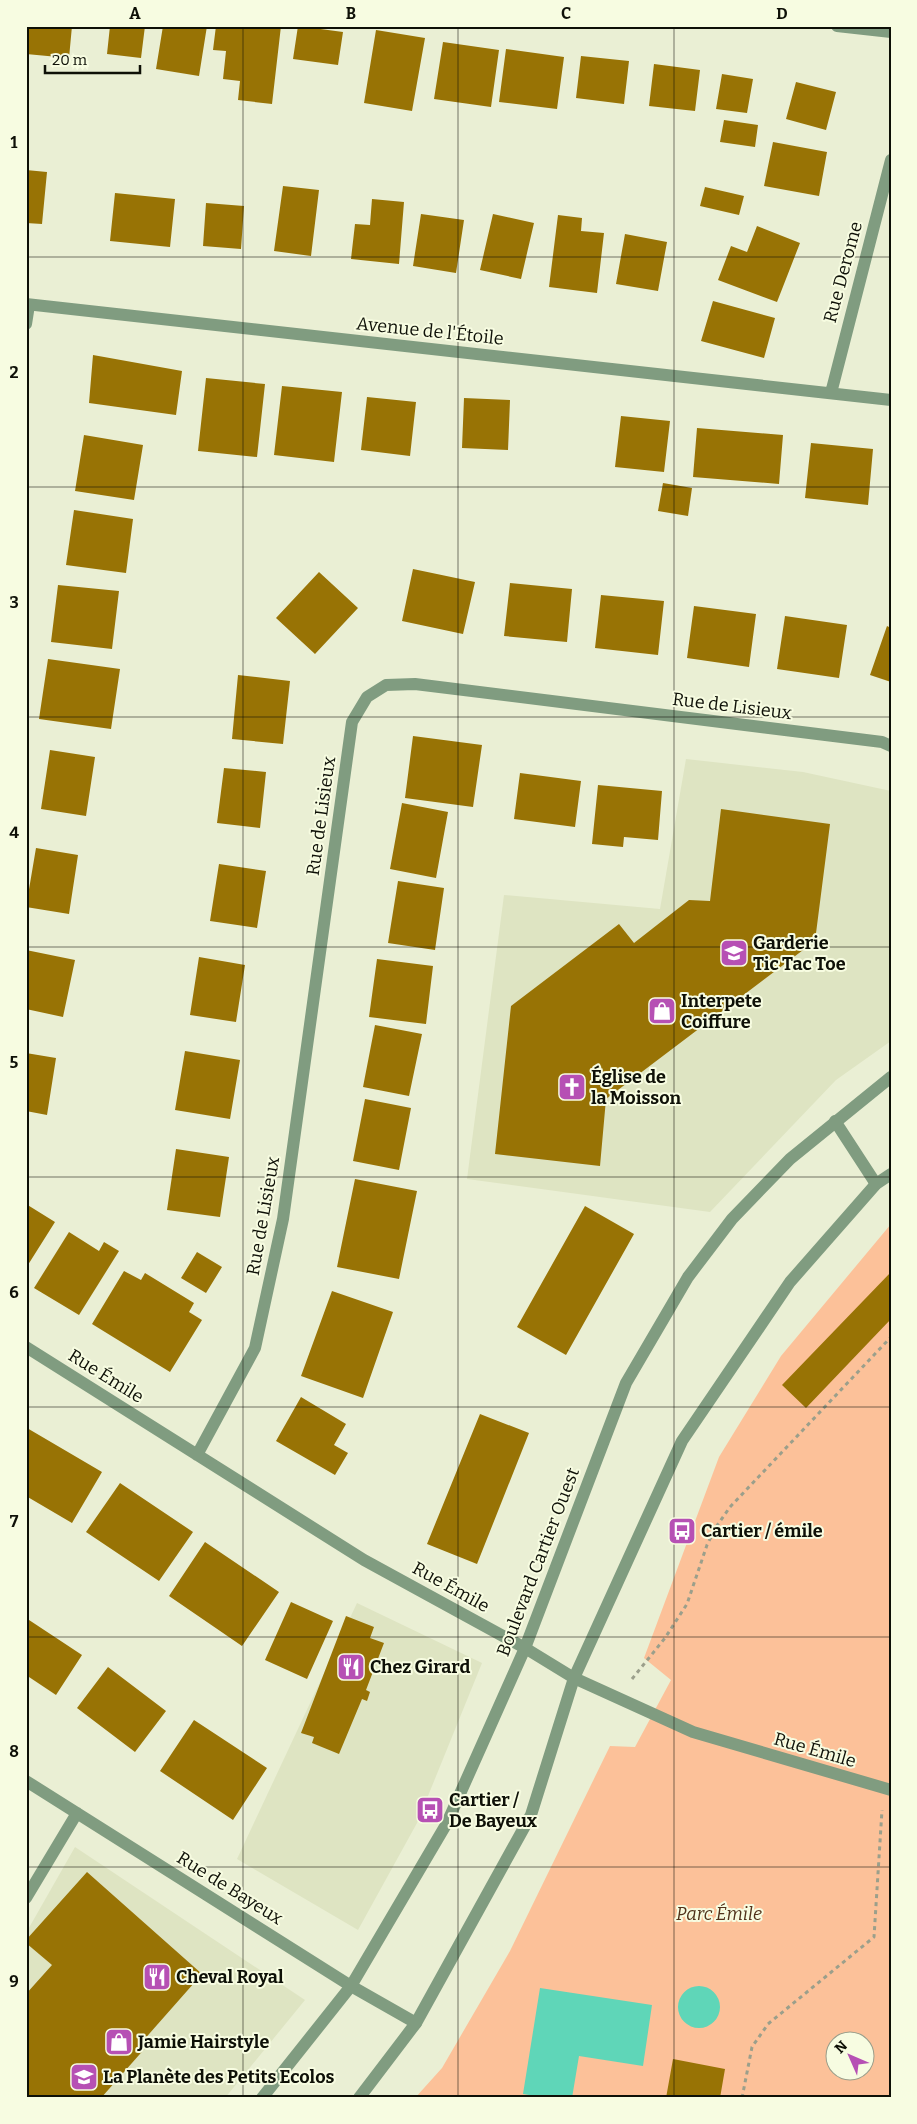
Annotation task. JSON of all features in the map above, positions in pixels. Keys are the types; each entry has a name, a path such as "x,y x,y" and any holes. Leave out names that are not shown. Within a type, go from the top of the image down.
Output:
{"street":[{"path":"837,26 891,32"},
{"name":"Rue Derome","path":"831,393 891,160"},
{"path":"26,324 27,304"},
{"name":"Avenue de l'Étoile","path":"27,304 891,400"},
{"name":"Rue de Lisieux","path":"197,1454 255,1348 283,1219 352,722 367,697 386,685 415,684 882,742 891,746"},
{"name":"Boulevard Cartier Ouest","path":"262,2098 352,1986 447,1823 525,1648 626,1383 688,1278 732,1219 790,1159 891,1077"},
{"path":"835,1121 876,1184"},
{"path":"359,2098 416,2023 531,1815 574,1678 682,1441 790,1282 876,1184 891,1174"},
{"name":"Rue Émile","path":"26,1347 364,1560 525,1648 574,1678 693,1732 888,1790"},
{"name":"Rue de Bayeux","path":"26,1781 352,1986 416,2023"},
{"path":"26,1898 77,1813"}],"path":[{"path":"619,1698 641,1666 665,1638 687,1604 707,1545 716,1527 730,1508 891,1337"},
{"path":"742,2098 752,2047 768,2024 874,1937 881,1813 888,1790"}],"shaded area":[{"path":"686,759 803,772 891,791 891,1041 836,1080 710,1212 467,1179 504,895 660,909"},
{"path":"357,1603 482,1663 417,1823 358,1930 237,1859"},
{"path":"75,1847 305,2000 225,2098 26,2098 26,1933"}],"green space":[{"name":"Parc Émile","path":"891,1224 891,2098 415,2098 442,2068 510,1951 610,1746 635,1747 671,1680 644,1658 719,1457 781,1356"}],"water":[{"path":"703,1986 711,1989 717,1995 720,2007 717,2019 711,2025 695,2028 687,2025 681,2019 678,2003 681,1995 687,1989"},
{"path":"540,1988 652,2005 643,2066 579,2056 572,2098 547,2098 523,2094"}],"building":[{"path":"28,26 72,26 69,58 26,54"},
{"path":"110,26 145,26 141,58 107,54"},
{"path":"163,26 207,26 199,76 156,69"},
{"path":"216,26 281,26 272,104 238,100 240,81 223,79 226,51 213,50"},
{"path":"298,26 343,32 338,65 293,59"},
{"path":"376,30 425,38 412,111 364,103"},
{"path":"443,42 499,50 491,107 434,99"},
{"path":"506,49 564,57 557,109 499,102"},
{"path":"581,56 629,61 624,104 576,98"},
{"path":"654,64 700,70 695,111 649,106"},
{"path":"722,74 753,79 747,113 716,109"},
{"path":"796,82 836,92 826,130 786,119"},
{"path":"724,120 758,125 755,147 720,142"},
{"path":"773,142 827,152 819,196 764,186"},
{"path":"26,170 47,172 42,224 26,223"},
{"path":"283,186 319,190 311,256 274,251"},
{"path":"705,187 744,196 739,215 700,206"},
{"path":"115,193 175,199 170,247 110,241"},
{"path":"372,199 404,202 399,264 351,259 355,224 370,225"},
{"path":"206,203 244,206 241,249 203,246"},
{"path":"421,214 464,220 456,273 413,266"},
{"path":"493,214 534,223 521,279 480,270"},
{"path":"558,215 582,218 581,231 604,233 597,293 549,287"},
{"path":"757,226 800,243 777,302 718,280 731,246 747,252"},
{"path":"625,234 667,242 658,291 616,284"},
{"path":"713,301 775,318 764,358 701,341"},
{"path":"93,355 182,371 176,415 89,403"},
{"path":"206,378 265,384 257,457 198,451"},
{"path":"282,386 342,392 334,462 274,455"},
{"path":"367,397 416,402 410,456 361,450"},
{"path":"464,398 510,400 508,450 462,448"},
{"path":"621,416 670,421 664,472 615,467"},
{"path":"697,428 783,435 779,484 693,477"},
{"path":"84,435 143,445 134,500 75,491"},
{"path":"811,443 873,449 868,505 805,498"},
{"path":"663,483 692,488 688,516 658,511"},
{"path":"74,510 133,519 126,573 66,565"},
{"path":"413,569 475,582 463,634 402,621"},
{"path":"319,572 358,608 315,654 276,618"},
{"path":"510,583 572,589 567,642 504,636"},
{"path":"58,585 119,591 112,649 51,642"},
{"path":"601,595 664,601 658,655 595,648"},
{"path":"694,606 756,614 749,667 687,658"},
{"path":"785,616 847,625 839,678 777,669"},
{"path":"887,626 891,628 891,682 870,675"},
{"path":"48,659 120,669 111,729 39,719"},
{"path":"238,675 290,681 283,744 232,739"},
{"path":"413,736 482,745 473,807 405,798"},
{"path":"50,750 95,757 86,816 41,809"},
{"path":"224,768 266,772 260,828 217,823"},
{"path":"520,773 581,781 575,827 514,819"},
{"path":"598,785 662,791 658,840 624,837 623,847 592,844"},
{"path":"402,803 448,812 436,878 390,869"},
{"path":"721,809 830,824 815,941 606,1099 600,1166 495,1154 511,1006 619,924 634,943 689,900 710,901"},
{"path":"36,848 78,855 69,914 26,907"},
{"path":"219,864 266,871 257,928 210,921"},
{"path":"398,881 444,888 435,950 388,943"},
{"path":"26,950 75,960 63,1017 26,1009"},
{"path":"199,957 245,965 236,1022 190,1015"},
{"path":"377,959 433,966 426,1024 369,1017"},
{"path":"375,1025 422,1034 409,1096 363,1087"},
{"path":"185,1051 240,1060 230,1119 175,1110"},
{"path":"26,1053 56,1058 47,1115 26,1111"},
{"path":"365,1099 411,1108 399,1170 353,1161"},
{"path":"176,1149 229,1157 220,1217 167,1210"},
{"path":"355,1179 417,1191 399,1279 337,1267"},
{"path":"26,1204 55,1222 26,1268"},
{"path":"585,1206 634,1234 566,1355 517,1327"},
{"path":"69,1232 99,1251 104,1242 119,1251 79,1315 34,1288"},
{"path":"197,1252 222,1267 206,1293 181,1278"},
{"path":"124,1271 141,1280 145,1273 194,1303 189,1312 202,1320 170,1372 92,1324"},
{"path":"891,1272 891,1319 806,1408 782,1385"},
{"path":"332,1291 393,1312 363,1398 301,1376"},
{"path":"301,1397 346,1424 334,1445 348,1453 335,1475 276,1441"},
{"path":"480,1414 529,1433 477,1564 427,1544"},
{"path":"27,1428 102,1472 72,1523 26,1496"},
{"path":"120,1483 193,1532 159,1581 86,1532"},
{"path":"205,1542 279,1592 242,1646 169,1596"},
{"path":"291,1602 333,1621 307,1679 265,1660"},
{"name":"Chez Girard","path":"346,1616 374,1627 370,1638 384,1643 366,1690 370,1692 367,1701 362,1699 339,1754 312,1743 314,1737 301,1733"},
{"path":"26,1618 82,1655 56,1695 26,1675"},
{"path":"108,1667 166,1711 135,1752 77,1708"},
{"path":"194,1720 267,1768 233,1820 160,1771"},
{"path":"87,1872 202,1974 142,2042 147,2046 101,2098 26,2098 26,1994 52,1965 26,1943 26,1940"},
{"path":"673,2059 725,2069 720,2098 666,2098"}],"place":[{"name":"Garderie Tic Tac Toe","path":"734,953"},
{"name":"Interpete Coiffure","path":"662,1011"},
{"name":"Église de la Moisson","path":"572,1087"},
{"name":"Cartier / émile","path":"682,1531"},
{"name":"Chez Girard","path":"351,1667"},
{"name":"Cartier / De Bayeux","path":"430,1810"},
{"name":"Cheval Royal","path":"157,1977"},
{"name":"Jamie Hairstyle","path":"119,2042"},
{"name":"La Planète des Petits Ecolos","path":"84,2077"}]}
